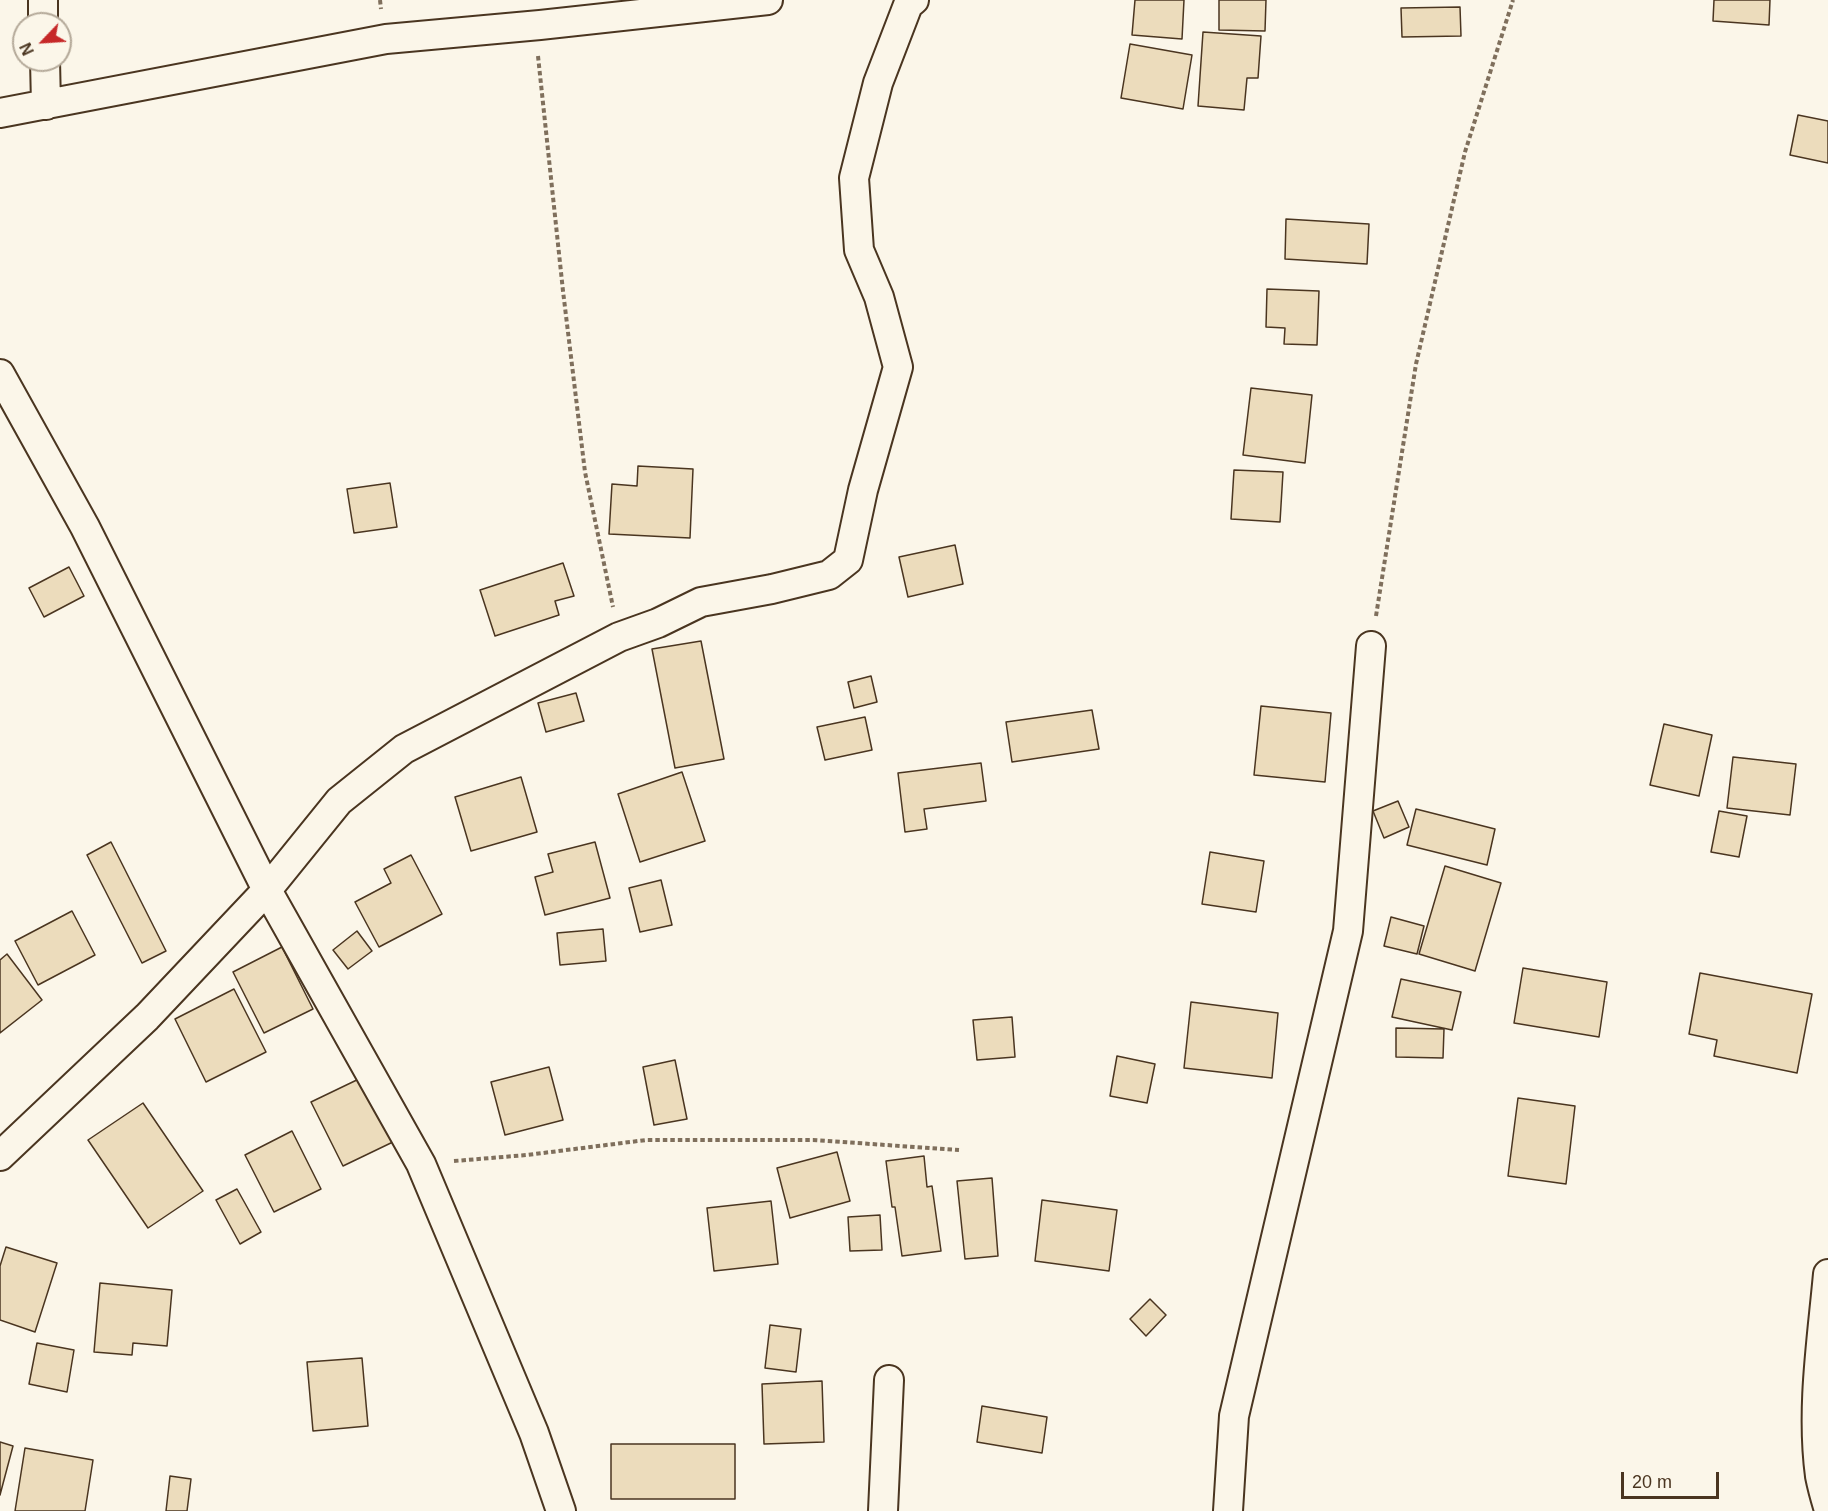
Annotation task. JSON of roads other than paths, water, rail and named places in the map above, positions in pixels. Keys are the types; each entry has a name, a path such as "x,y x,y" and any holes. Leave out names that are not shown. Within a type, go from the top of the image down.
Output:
{"street":[{"path":"0,113 386,39 535,26 768,0"},
{"path":"0,1156 147,1017 267,890 339,801 404,749 619,637 658,623 701,602 772,589 829,575 848,560 863,490 898,367 879,297 860,250 854,178 878,82 908,5 914,0"},
{"path":"45,72 46,105"},
{"path":"0,374 85,527 267,890 421,1164 534,1433 561,1511"},
{"path":"1228,1511 1234,1416 1348,931 1371,646"},
{"path":"1828,1274 1817,1387 1817,1441 1820,1478 1828,1507"},
{"path":"883,1511 889,1380"}]}
